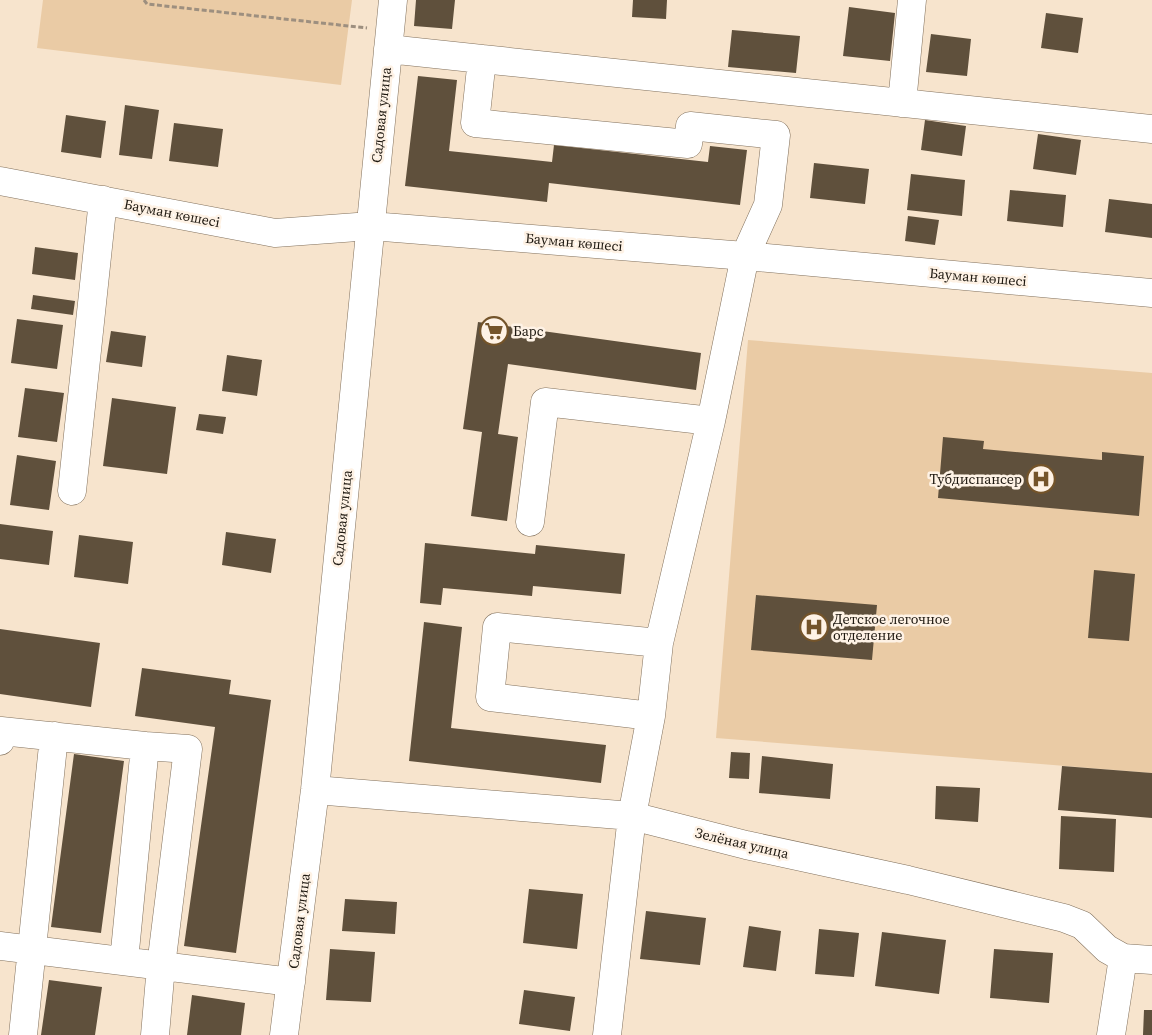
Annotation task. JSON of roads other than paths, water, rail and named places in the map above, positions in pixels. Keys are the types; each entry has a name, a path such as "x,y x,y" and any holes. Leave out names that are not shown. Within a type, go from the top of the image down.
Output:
{"street":[{"name":"Садовая улица","path":"284,1035 315,790 393,0"},
{"path":"902,103 912,0"},
{"path":"389,40 482,59 1152,129"},
{"path":"482,59 475,123 688,144 690,126 776,135 768,205 745,256 711,421 659,642 651,716 632,816 607,1035"},
{"name":"Бауман көшесі","path":"0,181 275,233 371,226 745,256 1152,293"},
{"path":"72,491 103,200"},
{"path":"530,522 545,402 711,421"},
{"path":"651,716 490,697 497,627 659,642"},
{"path":"0,741 2,731 188,750 161,966 155,1035"},
{"path":"23,1035 54,736"},
{"path":"124,961 145,746"},
{"name":"Зелёная улица","path":"315,790 632,816 746,846 908,880 1064,918 1082,925 1107,949 1123,958 1152,960"},
{"path":"0,946 291,982"},
{"path":"1111,1035 1123,958"}],"place":[{"name":"Барс","path":"494,331"},
{"name":"Тубдиспансер","path":"1041,479"},
{"name":"Детское легочное отделение","path":"814,627"}]}
